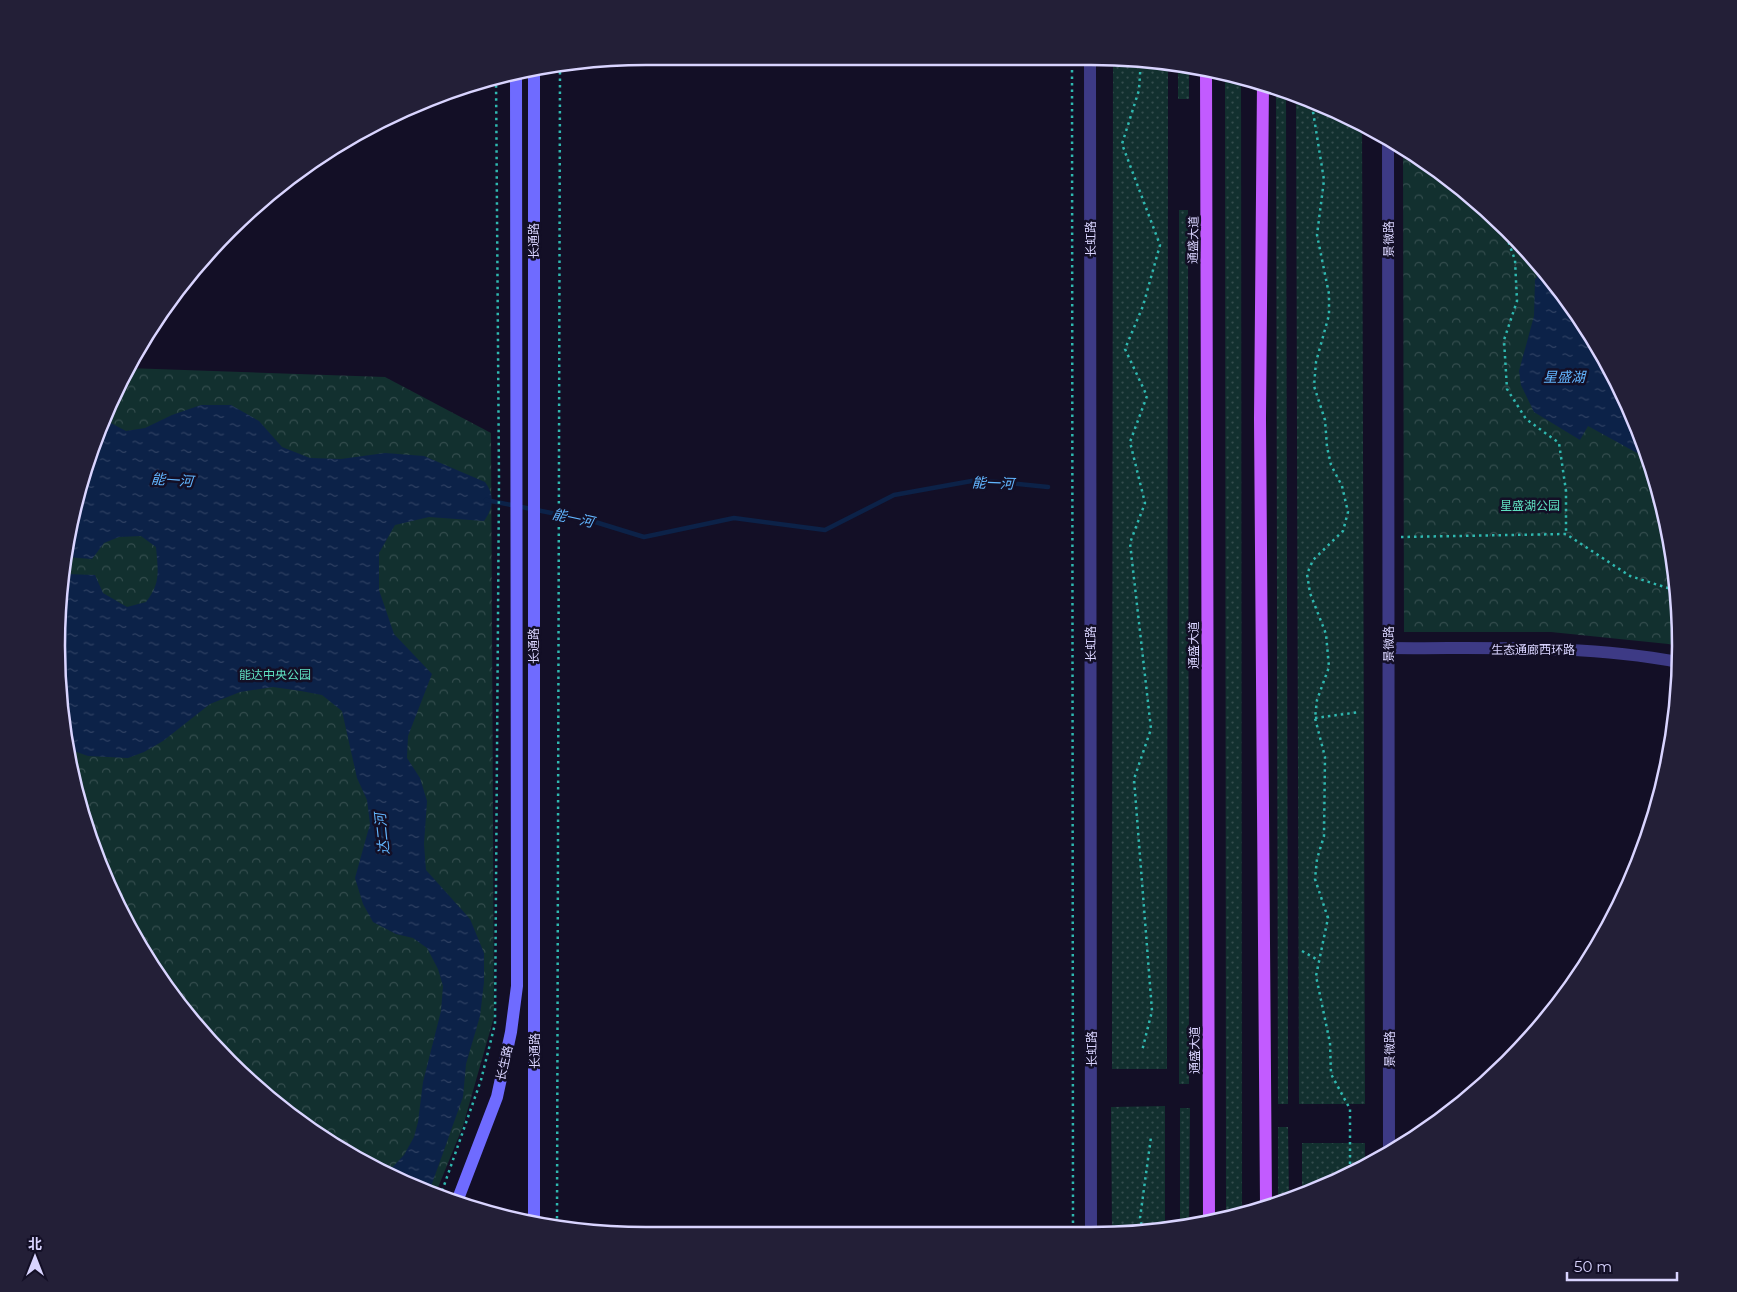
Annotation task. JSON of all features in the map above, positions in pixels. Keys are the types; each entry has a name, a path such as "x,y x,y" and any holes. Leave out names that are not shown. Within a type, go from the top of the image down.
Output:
{"main road":[{"name":"通盛大道","path":"1206,76 1208,1215"},
{"path":"1263,92 1260,419 1266,1200"}],"street":[{"name":"长虹路","path":"1090,65 1091,1227"},
{"name":"长通路","path":"534,76 534,1216"},
{"name":"长通路","path":"516,80 518,915"},
{"name":"景微路","path":"1388,147 1389,1144"},
{"name":"生态通廊西环路","path":"1388,648 1569,648 1672,661"},
{"name":"长生路","path":"459,1196 497,1097 511,1032 518,986 518,915"}],"path":[{"path":"1072,65 1073,1227"},
{"path":"1141,67 1140,90 1122,144 1160,245 1143,306 1126,349 1147,396 1130,442 1145,503 1130,543 1151,729 1134,780 1152,1011 1142,1051"},
{"path":"557,1220 560,72"},
{"path":"442,1190 481,1080 495,1024 499,528 496,85"},
{"path":"1313,109 1324,180 1317,235 1329,294 1329,314 1316,362 1314,386 1325,420 1327,447 1331,465 1342,486 1348,512 1343,531 1314,560 1307,574 1310,593 1326,634 1329,667 1317,700 1315,718 1324,757 1324,836 1317,859 1315,879 1328,918 1316,976 1330,1042 1331,1074 1350,1109 1350,1166"},
{"path":"1508,242 1515,260 1517,301 1504,340 1507,389 1526,419 1559,443 1566,491 1566,534"},
{"path":"1401,537 1566,534 1630,576 1669,588"},
{"path":"1315,718 1360,712"},
{"path":"1302,951 1318,960"},
{"path":"1142,1225 1140,1218 1151,1137"}],"green space":[{"path":"1113,66 1168,70 1167,1069 1112,1069"},
{"path":"1178,72 1189,74 1189,99 1178,99"},
{"path":"1225,81 1241,85 1242,1207 1226,1211"},
{"path":"1276,95 1286,99 1288,1104 1278,1104"},
{"path":"1296,103 1362,132 1365,1104 1299,1104"},
{"name":"星盛湖公园","path":"1403,156 1445,185 1502,235 1552,292 1594,356 1628,424 1652,496 1667,570 1672,644 1551,632 1404,632"},
{"path":"1179,210 1188,210 1189,1084 1179,1084"},
{"name":"能达中央公园","path":"136,368 385,377 491,433 494,1017 463,1126 438,1188 389,1167 355,1149 292,1107 235,1057 185,1000 143,936 109,868 96,833 76,759 66,684 66,608 76,533 85,496 109,424"},
{"path":"1165,1106 1165,1222 1112,1226 1111,1107"},
{"path":"1180,1108 1190,1108 1189,1218 1180,1220"},
{"path":"1278,1127 1288,1127 1289,1192 1278,1196"},
{"path":"1302,1143 1365,1143 1365,1158 1302,1187"}],"water":[{"name":"星盛湖","path":"1536,273 1574,323 1594,356 1612,389 1639,454 1588,426 1580,440 1534,412 1521,385 1519,371 1534,316 1535,279 1537,278"},
{"name":"达二河","path":"201,405 231,405 259,421 282,447 310,458 341,459 385,453 424,456 485,482 490,492 491,507 484,521 429,517 395,525 379,553 379,590 394,634 432,674 408,736 407,758 420,778 427,801 424,844 426,870 470,919 484,953 484,982 480,1016 466,1064 463,1097 431,1186 392,1168 404,1155 414,1137 418,1122 423,1082 441,1011 443,986 438,969 427,948 413,938 396,934 373,922 363,904 355,878 370,824 367,800 357,778 342,711 322,695 273,687 240,692 210,704 163,741 144,752 128,758 88,756 75,751 66,684 66,608 70,574 95,575 103,593 127,607 146,602 154,589 157,576 156,547 141,536 119,537 104,543 92,559 72,557 85,496 110,422 126,431 145,428 172,415"}],"waterway":[{"name":"能一河","path":"486,500 592,521 644,537 734,518 825,530 894,495 977,480 1048,487"}]}
